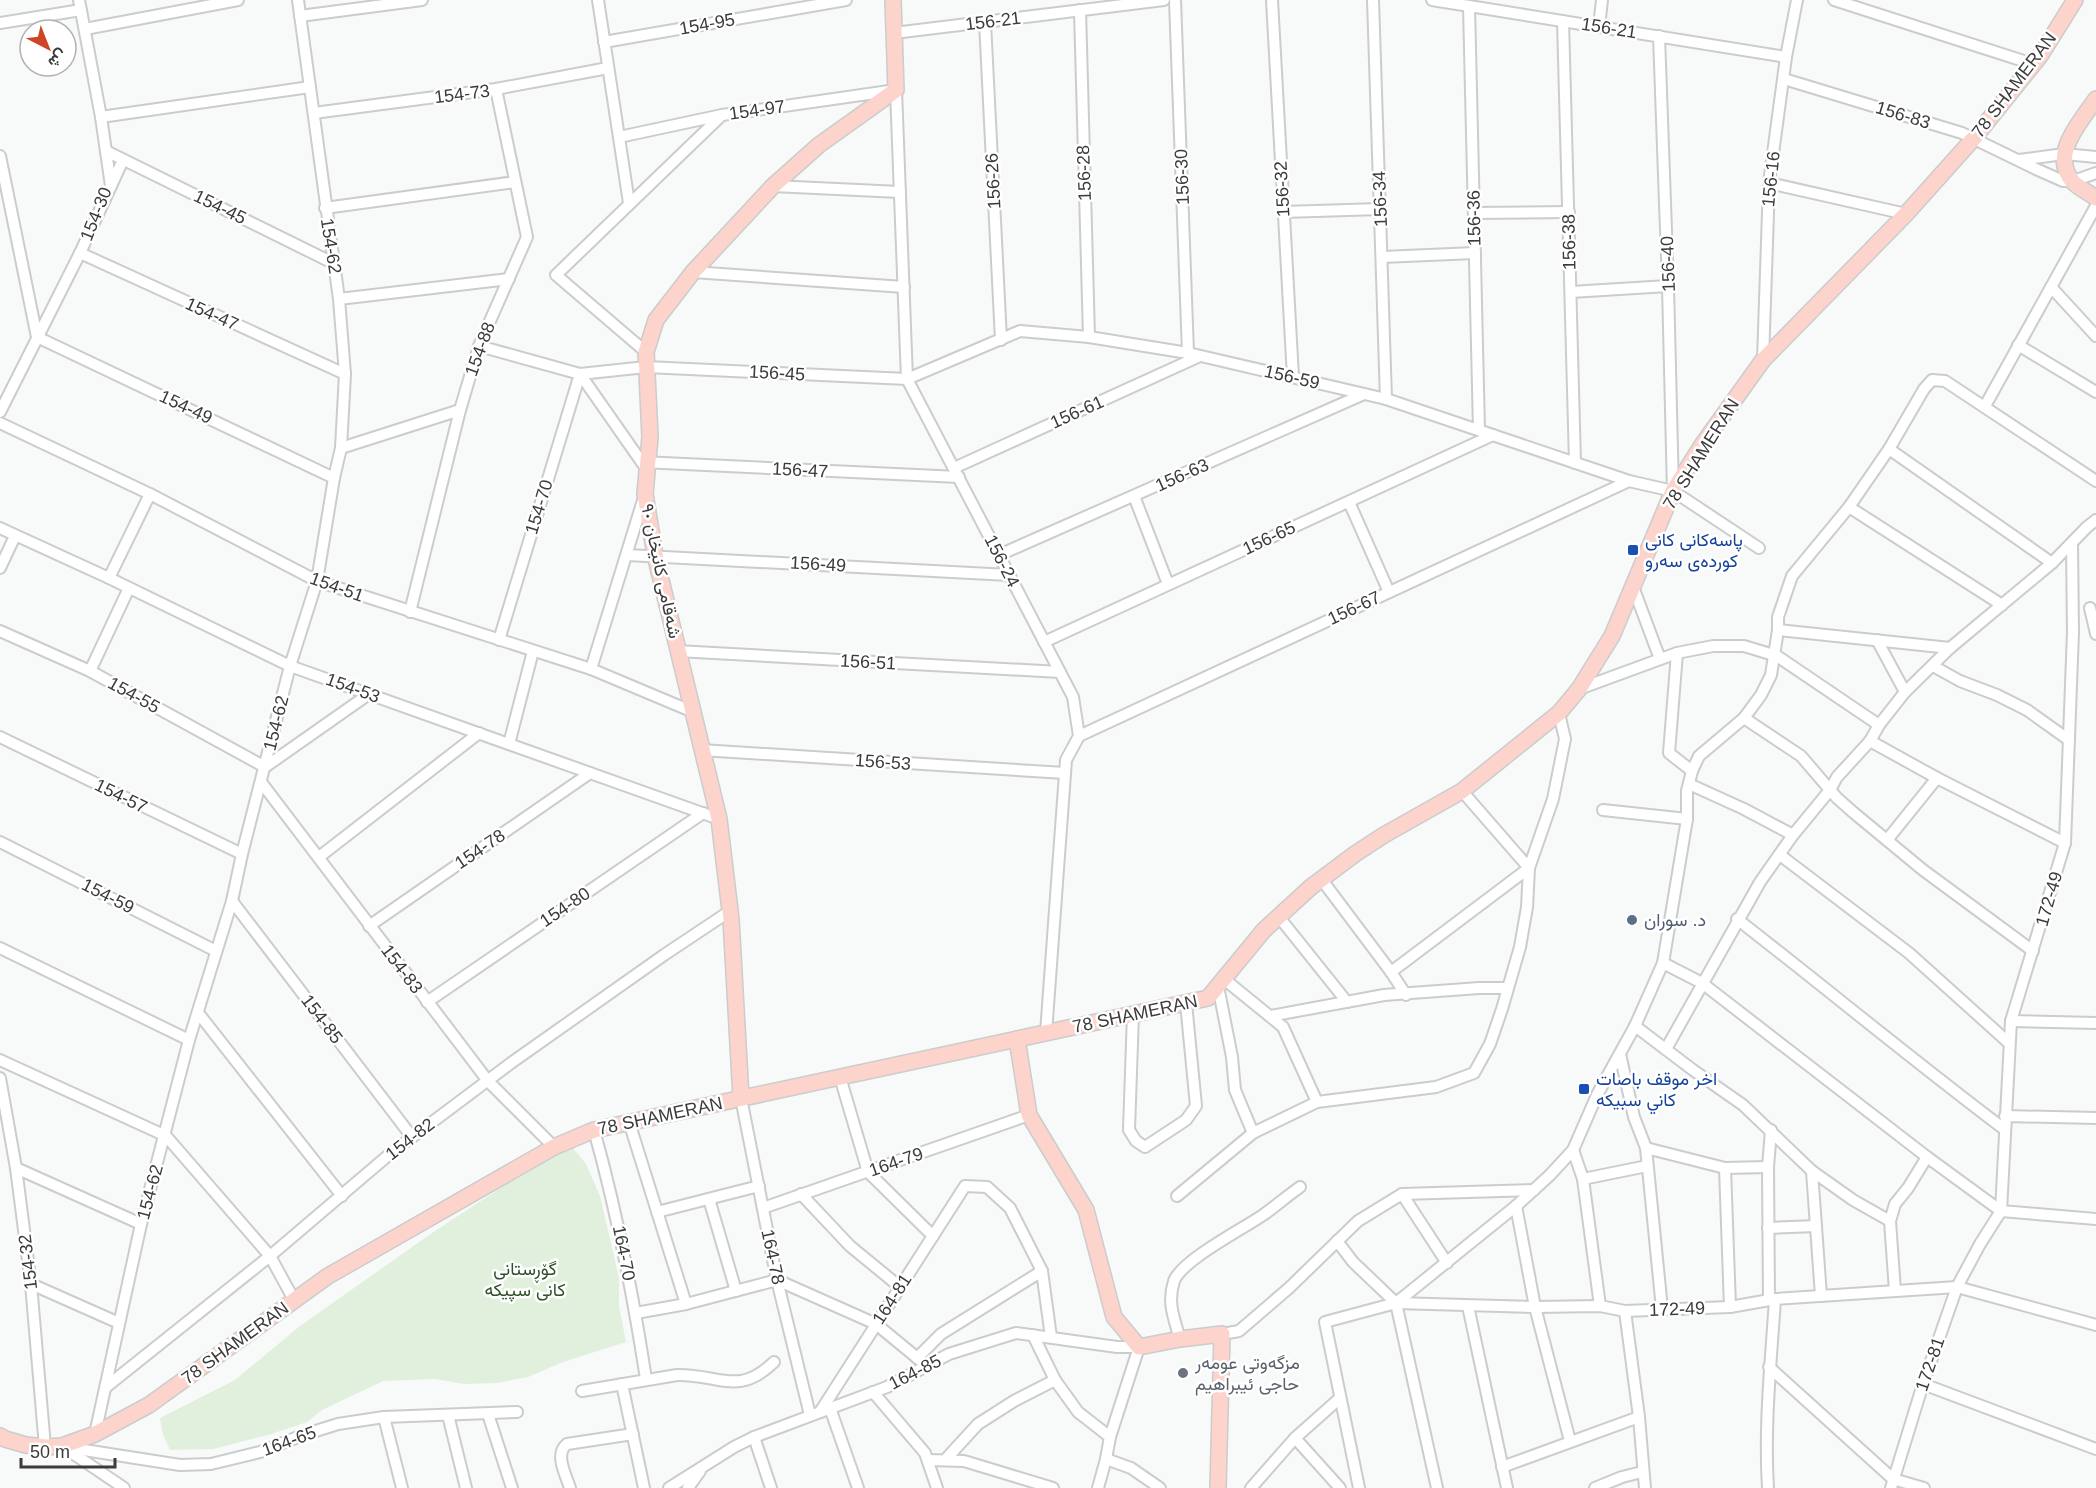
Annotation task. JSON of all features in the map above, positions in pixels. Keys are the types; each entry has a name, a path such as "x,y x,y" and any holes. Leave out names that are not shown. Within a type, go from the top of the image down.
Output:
{"street":[{"path":"85,29 238,0"},
{"name":"154-62","path":"95,1434 141,1224 166,1136 189,1040 199,1014 232,901 290,666 317,581 341,448 345,374 339,299 298,0"},
{"path":"300,16 422,0"},
{"path":"598,0 629,203"},
{"name":"154-95","path":"604,42 846,0"},
{"path":"893,0 896,90"},
{"name":"156-21","path":"894,33 1131,2 1164,0"},
{"name":"156-30","path":"1175,0 1188,353"},
{"name":"156-32","path":"1272,0 1293,377"},
{"name":"156-34","path":"1373,0 1386,399"},
{"name":"156-21","path":"1432,0 1786,57"},
{"path":"1599,27 1602,0"},
{"name":"156-16","path":"1763,360 1768,183 1786,57 1797,0"},
{"path":"1834,0 2033,64"},
{"name":"78 SHAMERAN","path":"0,1436 26,1445 45,1447 62,1446 95,1434 149,1405 328,1276 554,1147 594,1130 1208,998 1264,930 1322,880 1384,835 1462,791 1559,713 1579,689 1612,636 1673,491 1702,445 1763,360 1906,214 1974,138 2033,64 2075,0"},
{"path":"0,23 80,5"},
{"name":"154-30","path":"0,412 111,186 80,5"},
{"name":"156-36","path":"1469,6 1479,430"},
{"name":"156-28","path":"1080,10 1089,337"},
{"name":"156-38","path":"1563,21 1575,463"},
{"name":"156-26","path":"985,22 1001,340"},
{"name":"156-40","path":"1659,36 1673,491"},
{"name":"154-73","path":"314,113 496,89 608,68"},
{"name":"156-83","path":"1784,79 1962,133 2036,170 2073,182"},
{"path":"101,117 310,87"},
{"name":"154-88","path":"410,612 459,410 478,346 527,237 496,89"},
{"name":"154-97","path":"619,137 722,115 896,90"},
{"name":"شەقامی کانیخان ٩٠","path":"741,1098 730,911 718,819 655,555 645,494 651,411 646,359 656,320 693,272 773,186 819,145 896,90"},
{"name":"156-24","path":"896,90 908,379 1073,697 1079,736"},
{"path":"2096,99 2068,141 2064,154 2065,165 2073,182 2096,198"},
{"path":"646,359 556,275 722,115"},
{"name":"154-45","path":"106,151 334,264"},
{"path":"2019,160 2064,154 2096,157"},
{"path":"0,156 37,337"},
{"path":"111,186 123,160"},
{"path":"2073,182 2096,173"},
{"path":"326,208 515,182"},
{"path":"1768,183 1906,214"},
{"path":"773,186 900,192"},
{"path":"1985,406 2096,206"},
{"path":"1283,212 1380,209"},
{"path":"1474,213 1569,212"},
{"name":"154-47","path":"80,253 345,374"},
{"path":"1382,257 1475,254"},
{"path":"693,272 904,287"},
{"path":"339,299 509,279"},
{"path":"1571,292 1668,286"},
{"path":"2051,287 2096,336"},
{"name":"156-59","path":"908,379 1020,331 1089,337 1188,353 1386,399 1629,481 1673,491"},
{"name":"154-49","path":"37,337 334,478"},
{"path":"2018,345 2096,392"},
{"path":"478,346 580,374 646,465"},
{"name":"156-61","path":"956,473 1200,356"},
{"name":"156-45","path":"580,374 646,359 908,379"},
{"name":"154-70","path":"499,640 580,374"},
{"path":"1359,1488 1326,1322 1396,1303 1516,1206 1573,1150 1597,1095 1635,1026 1663,963 1692,771 1699,756 1744,718 1761,694 1771,675 1778,617 1792,576 1849,507 1889,449 1924,389 1932,380 1945,381 2096,481"},
{"name":"156-63","path":"999,555 1364,394"},
{"path":"341,448 459,410"},
{"name":"154-51","path":"0,423 150,494 317,581 591,669 691,711"},
{"name":"156-65","path":"1044,642 1493,435"},
{"path":"1889,449 2052,563"},
{"name":"156-47","path":"646,465 956,473"},
{"name":"156-67","path":"1079,736 1629,481"},
{"path":"1673,491 1759,548"},
{"path":"109,578 150,494"},
{"path":"591,669 645,494"},
{"path":"1134,496 1168,585"},
{"path":"1349,502 1389,592"},
{"path":"1849,507 2002,605"},
{"path":"1666,1049 1737,919 1760,882 1793,835 1830,790 1837,777 1870,741 1879,725 1905,692 1950,648 2052,563 2096,520"},
{"name":"154-53","path":"0,528 290,666 718,819"},
{"path":"0,568 15,536"},
{"name":"172-49","path":"2001,1211 2011,1021 2065,843 2073,612 2072,544"},
{"name":"156-49","path":"627,555 1009,575"},
{"path":"1632,584 1660,659"},
{"path":"90,671 129,588"},
{"path":"2073,612 2093,607 2096,634"},
{"path":"1778,630 1950,648"},
{"name":"154-55","path":"0,631 90,671 265,767"},
{"path":"1878,640 1905,692"},
{"path":"1579,689 1677,653 1713,646 1744,646 1774,655 1879,725"},
{"path":"509,744 533,651"},
{"name":"156-51","path":"677,651 1060,672"},
{"path":"1677,653 1669,753 1692,771"},
{"path":"1933,666 1960,681 1997,695 2027,710 2068,740"},
{"path":"265,767 369,694"},
{"path":"1177,1196 1252,1133 1317,1102 1436,1087 1474,1073 1490,1044 1520,946 1527,907 1529,868 1553,799 1566,739 1559,713"},
{"path":"1744,718 1801,756 1830,790 1854,813 1923,870 2033,951"},
{"path":"319,857 479,733"},
{"path":"1046,1033 1066,760 1079,736"},
{"name":"154-57","path":"0,737 242,854"},
{"path":"1870,741 2065,843"},
{"name":"156-53","path":"701,750 1065,773"},
{"name":"154-78","path":"369,926 590,773"},
{"path":"1887,840 1937,778"},
{"name":"154-83","path":"261,782 488,1081 554,1147"},
{"path":"1689,784 1769,821 1793,835"},
{"path":"1462,791 1529,868"},
{"path":"1603,810 1686,819"},
{"name":"154-80","path":"427,1002 702,813"},
{"name":"154-59","path":"0,842 216,951"},
{"path":"1780,855 1910,952 2010,1043"},
{"path":"1391,972 1529,868"},
{"path":"1322,880 1406,995"},
{"name":"154-85","path":"232,901 412,1137"},
{"name":"154-82","path":"106,1387 270,1256 412,1137 645,968 730,911"},
{"path":"1278,917 1347,1002"},
{"path":"1737,919 2004,1129"},
{"path":"0,948 189,1040"},
{"path":"1663,963 1702,982 1927,1157 2001,1211 2096,1220"},
{"path":"1221,982 1283,1027 1317,1102"},
{"path":"1221,982 1235,1090 1252,1133"},
{"path":"1270,1016 1384,995 1508,988"},
{"path":"1133,1014 1129,1130 1136,1141 1145,1147 1186,1120 1196,1106 1186,1003"},
{"path":"199,1014 342,1196"},
{"path":"2011,1021 2096,1023"},
{"path":"1635,1026 1743,1105 1812,1171 1853,1200 1890,1221"},
{"path":"1017,1039 1029,1115 1086,1210 1114,1317 1139,1347"},
{"path":"1620,1054 1634,1117 1646,1148 1662,1310"},
{"path":"0,1060 166,1136 270,1256 294,1300"},
{"path":"840,1077 868,1172 933,1236"},
{"name":"154-32","path":"0,1078 16,1168 31,1284 45,1447"},
{"name":"164-78","path":"741,1098 777,1280 820,1412 858,1488"},
{"name":"164-79","path":"763,1208 1029,1115"},
{"path":"2005,1116 2096,1118"},
{"path":"629,1122 686,1304"},
{"name":"164-70","path":"594,1130 612,1195 636,1313 646,1379"},
{"path":"1768,1488 1766,1459 1772,1300 1768,1228 1768,1167 1771,1130"},
{"path":"1646,1148 1725,1168 1768,1167"},
{"path":"1573,1150 1583,1179 1600,1306"},
{"path":"1895,1291 1890,1221 1895,1204 1927,1157"},
{"path":"1583,1179 1647,1166"},
{"path":"16,1168 141,1224"},
{"path":"1725,1168 1730,1307"},
{"path":"1812,1171 1821,1296"},
{"path":"657,1212 759,1186"},
{"name":"164-81","path":"820,1412 965,1186 987,1187 1010,1208 1042,1270"},
{"path":"1180,1339 1170,1302 1175,1278 1204,1252 1264,1214 1300,1187"},
{"path":"1139,1347 1239,1331 1289,1288 1358,1221 1402,1194 1534,1190"},
{"path":"801,1194 850,1246 900,1287"},
{"path":"1402,1194 1447,1263"},
{"path":"709,1199 736,1291"},
{"path":"1516,1206 1535,1307 1570,1441"},
{"name":"172-81","path":"1892,1483 1957,1287 2001,1211"},
{"path":"1768,1228 1816,1226"},
{"path":"1337,1241 1353,1262 1396,1303 1437,1488"},
{"path":"917,1358 941,1334 1042,1270 1051,1337"},
{"path":"636,1313 686,1304 777,1280 876,1324 927,1366"},
{"path":"31,1284 119,1323"},
{"name":"172-49","path":"1396,1303 1535,1307 1600,1306 1625,1311 1662,1310 1730,1307 1772,1300 1957,1287 2096,1325"},
{"path":"1468,1306 1507,1488"},
{"path":"1625,1311 1639,1417 1645,1488"},
{"name":"164-85","path":"669,1488 754,1437 873,1392 949,1354 1016,1333 1117,1347 1139,1347"},
{"path":"1218,1488 1222,1334"},
{"path":"1033,1335 1055,1380 1078,1412 1110,1437"},
{"path":"1098,1488 1110,1437 1139,1347"},
{"path":"582,1391 646,1379 693,1374 738,1383 758,1376 774,1362"},
{"path":"1769,1367 1892,1483 1924,1488"},
{"path":"945,1460 978,1424 1014,1401 1055,1380"},
{"path":"622,1384 644,1488"},
{"path":"1923,1384 2096,1449"},
{"path":"873,1392 925,1453 937,1488"},
{"path":"1256,1486 1295,1438 1340,1398"},
{"name":"164-65","path":"62,1446 180,1465 211,1464 260,1452 338,1424 384,1417 517,1412"},
{"path":"488,1414 512,1488"},
{"path":"448,1415 466,1488"},
{"path":"384,1417 402,1488"},
{"path":"1502,1467 1639,1417"},
{"path":"570,1488 560,1455 563,1446 633,1434"},
{"path":"754,1437 771,1488"},
{"path":"1295,1438 1340,1488"},
{"path":"62,1446 124,1488"},
{"path":"1106,1459 1131,1468 1160,1488"},
{"path":"928,1460 964,1461 1025,1484 1053,1488"},
{"name":"164-85","path":"688,1488 704,1467"},
{"path":"1595,1488 1642,1472"}],"green space":[{"name":"گۆڕستانی کانی سپیکە","path":"573,1148 586,1164 600,1196 619,1278 619,1306 626,1342 563,1362 528,1377 497,1383 464,1384 435,1379 383,1381 322,1410 307,1422 268,1435 213,1449 170,1450 163,1435 160,1418 235,1380 300,1326 432,1233 514,1179 551,1157"}],"place":[{"name":"پاسەکانی کانی کوردەی سەرو","path":"1633,550"},
{"name":"د. سوران","path":"1632,920"},
{"name":"اخر موقف باصات كاني سبيكه","path":"1584,1089"},
{"name":"مزگەوتی عومەر حاجی ئیبراهیم","path":"1183,1373"}]}
